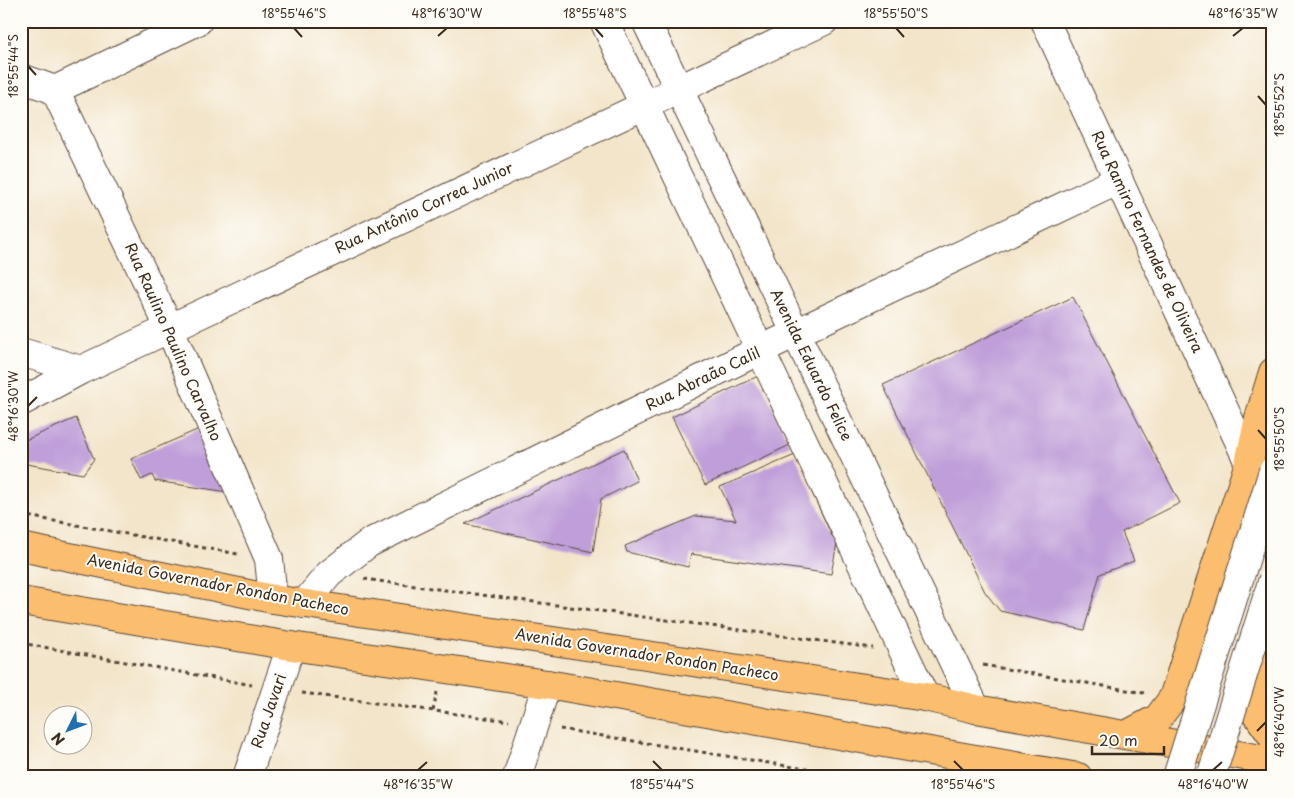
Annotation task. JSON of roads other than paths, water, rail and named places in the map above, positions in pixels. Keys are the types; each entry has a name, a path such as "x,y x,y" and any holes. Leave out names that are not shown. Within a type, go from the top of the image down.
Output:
{"main road":[{"path":"1126,735 1158,718 1173,698 1204,603 1261,467 1259,418 1273,372"},
{"name":"Avenida Governador Rondon Pacheco","path":"21,547 273,599 925,697 976,709 1273,761"},
{"path":"21,601 291,646 547,684 1078,777"},
{"path":"1204,603 1205,622 1212,636 1226,649 1244,647 1273,631"},
{"path":"1273,631 1253,700 1256,713 1273,737"}],"street":[{"path":"21,78 55,90 198,21"},
{"path":"604,21 925,697"},
{"name":"Avenida Eduardo Felice","path":"646,21 976,709"},
{"name":"Rua Antônio Correa Junior","path":"21,402 81,370 169,328 824,21"},
{"name":"Rua Ramiro Fernandes de Oliveira","path":"1045,21 1119,180 1261,467"},
{"name":"Rua Raulino Paulino Carvalho","path":"55,90 169,328 269,559 273,599"},
{"name":"Rua Abraão Calil","path":"304,604 329,574 368,543 760,350 1119,180"},
{"path":"21,352 81,370"},
{"path":"1176,777 1261,467"},
{"path":"847,535 884,518"},
{"path":"1211,777 1273,579"},
{"name":"Rua Javari","path":"254,775 276,690 291,646"},
{"path":"517,777 547,684"}]}
